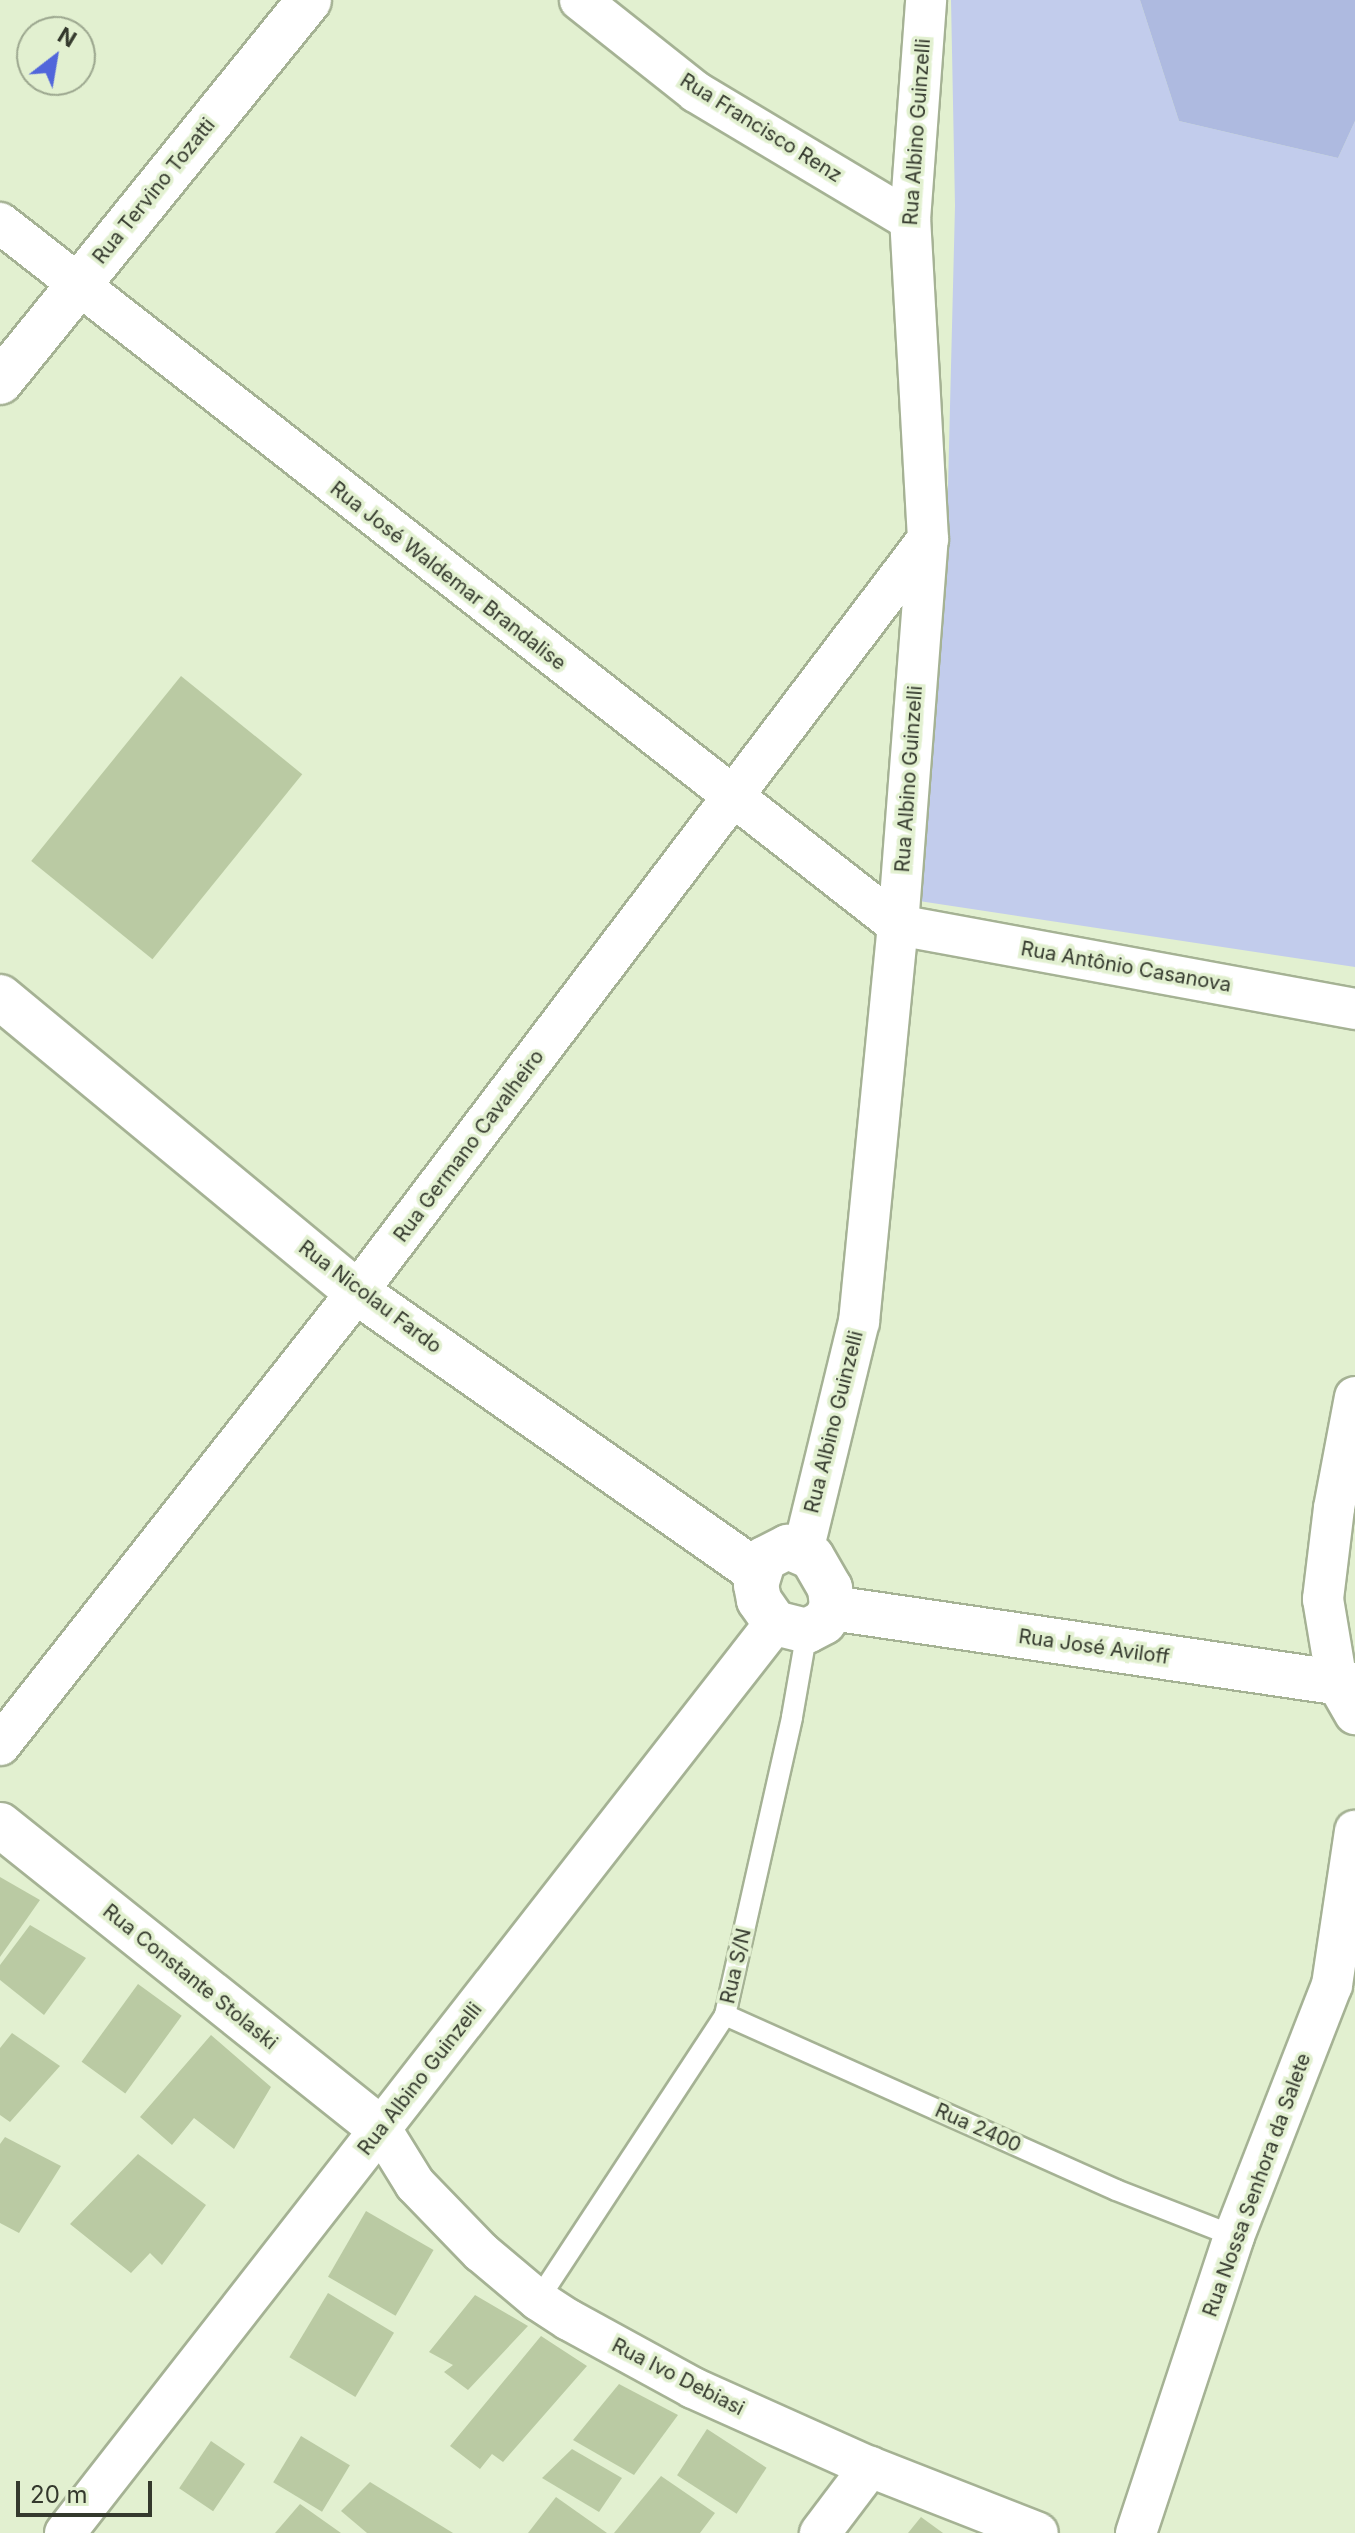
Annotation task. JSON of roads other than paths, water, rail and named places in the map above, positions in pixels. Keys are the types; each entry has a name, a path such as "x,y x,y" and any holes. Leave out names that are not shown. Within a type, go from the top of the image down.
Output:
{"street":[{"name":"Rua Tervino Tozatti","path":"0,382 309,0"},
{"name":"Rua Francisco Renz","path":"580,0 696,92 910,220"},
{"name":"Rua Albino Guinzelli","path":"803,1551 859,1322 898,925 928,539 910,220 926,0"},
{"name":"Rua José Waldemar Brandalise","path":"0,223 898,925"},
{"name":"Rua Germano Cavalheiro","path":"0,1745 357,1292 928,539"},
{"name":"Rua Antônio Casanova","path":"898,925 1355,1009"},
{"name":"Rua Nicolau Fardo","path":"0,997 357,1292 758,1573"},
{"path":"1349,1694 1323,1599 1334,1508 1355,1397"},
{"path":"779,1549 803,1551 823,1573 805,1621 759,1600 758,1573 764,1559 779,1549"},
{"name":"Rua Albino Guinzelli","path":"65,2533 381,2129 805,1621"},
{"name":"Rua José Aviloff","path":"805,1621 1349,1694"},
{"name":"Rua Constante Stolaski","path":"0,1825 381,2129"},
{"name":"Rua Nossa Senhora da Salete","path":"1136,2533 1234,2236 1344,1987 1355,1831"},
{"name":"Rua Ivo Debiasi","path":"381,2129 415,2184 481,2252 538,2300 693,2388 870,2467 1038,2533"},
{"path":"820,2533 870,2467"}],"lane":[{"name":"Rua S/N","path":"538,2300 725,2015 792,1717 805,1621"},
{"name":"Rua 2400","path":"725,2015 1116,2190 1234,2236"}]}
